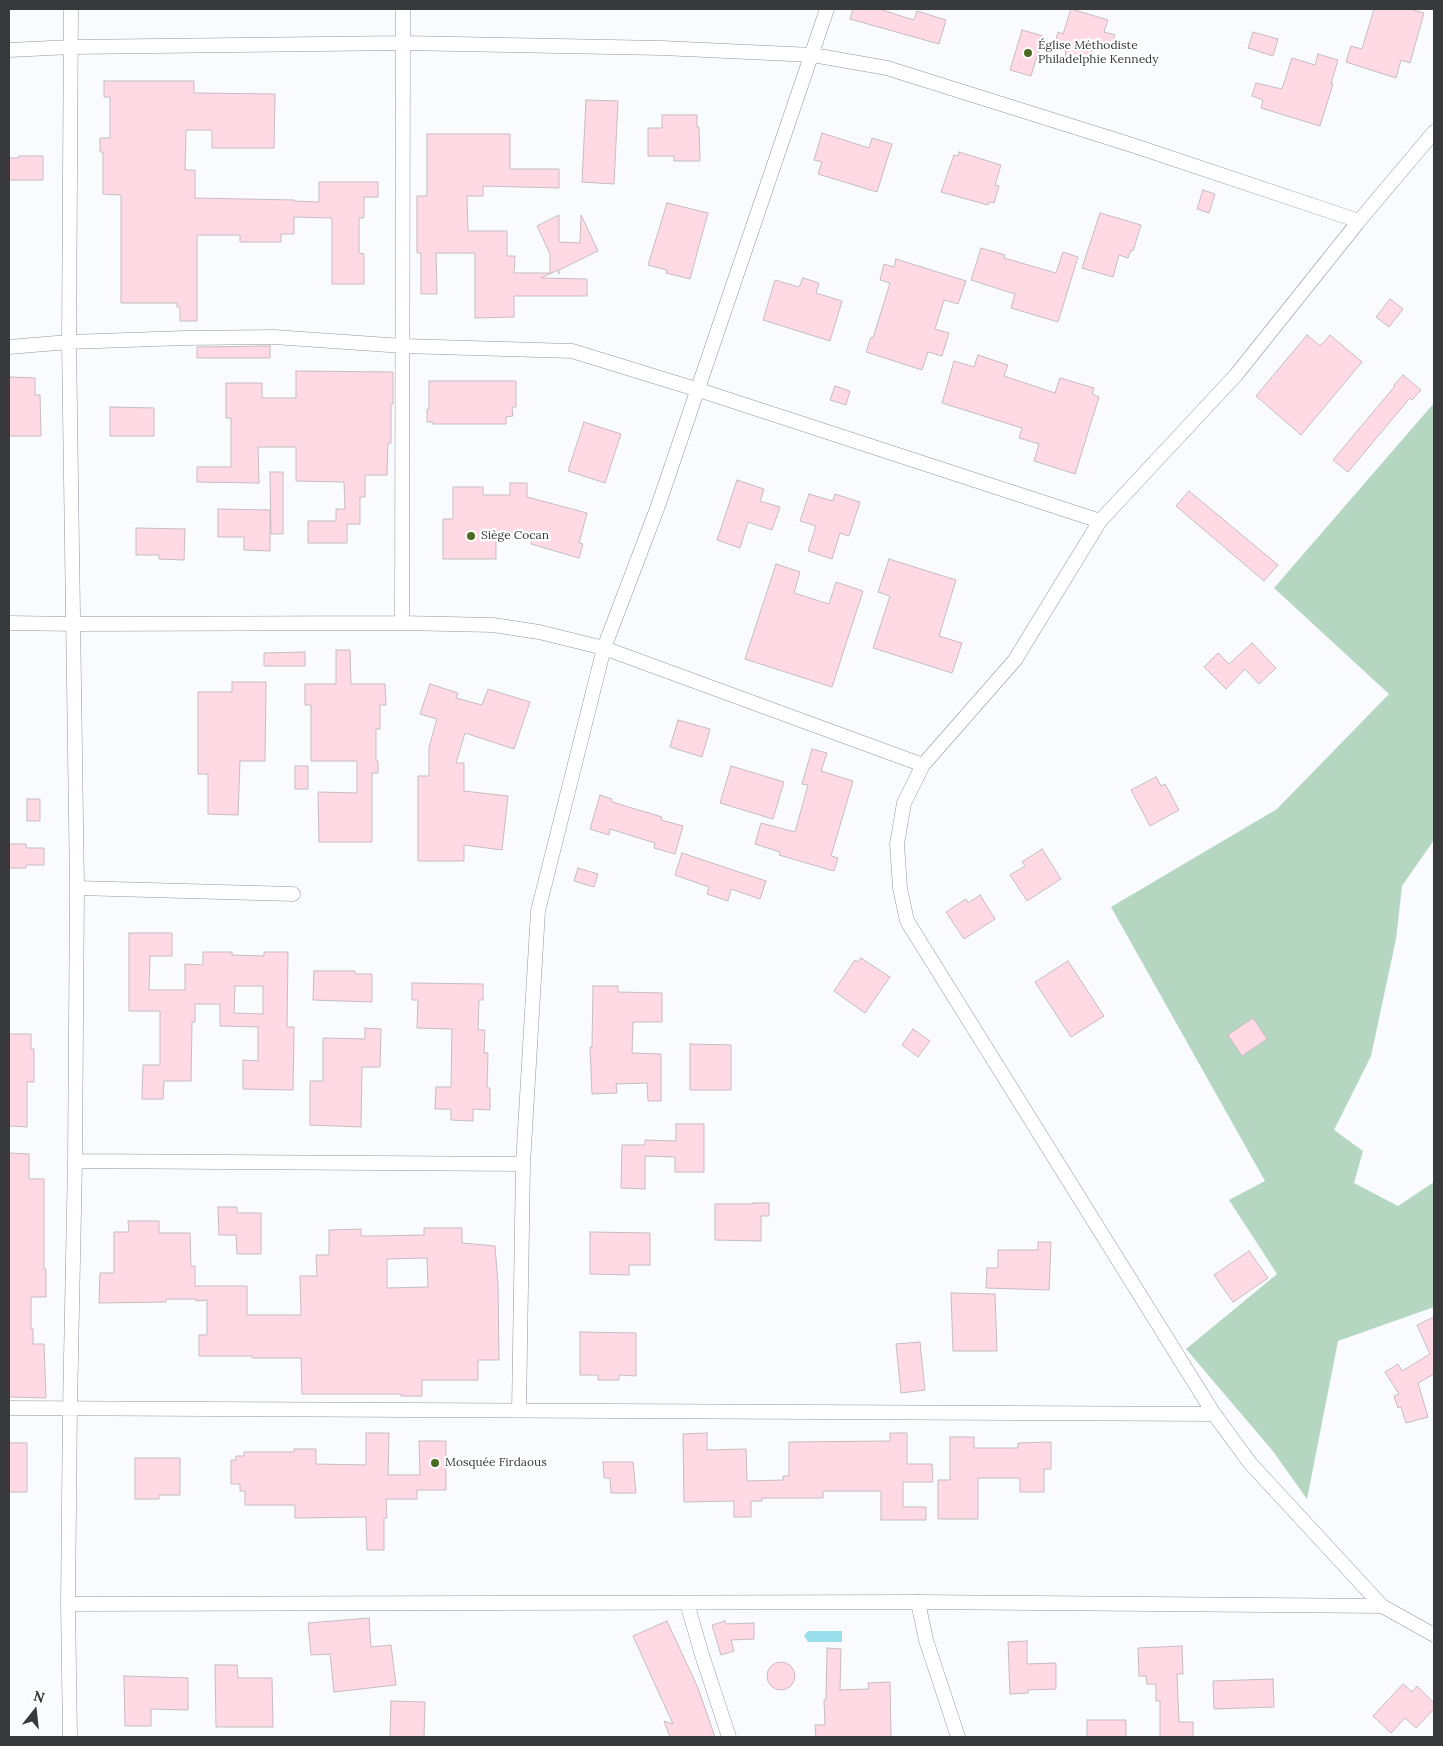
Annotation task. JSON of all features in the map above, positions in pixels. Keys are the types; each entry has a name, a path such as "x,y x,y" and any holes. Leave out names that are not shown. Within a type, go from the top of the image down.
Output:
{"street":[{"path":"70,1737 68,1604 77,888 69,342 72,9"},
{"path":"402,622 403,9"},
{"path":"519,1410 524,1164 538,911 604,648 658,506 699,390 827,9"},
{"path":"9,50 72,47 403,43 662,48 813,55 887,68 1135,146 1359,221"},
{"path":"1434,132 1359,221 1236,375 1100,521 1015,660 923,764 904,803 897,844 900,888 907,921 1214,1414 1250,1463 1382,1606 1434,1635"},
{"path":"9,347 69,342 274,337 403,346 572,351 699,390 1100,521"},
{"path":"9,623 402,622 493,625 539,632 604,648 923,764"},
{"path":"77,888 293,894"},
{"path":"75,1161 524,1164"},
{"path":"9,1408 1214,1414"},
{"path":"68,1604 918,1602 1382,1606"},
{"path":"918,1602 926,1640 958,1737"},
{"path":"687,1603 729,1737"}],"green space":[{"path":"1434,403 1434,840 1402,886 1396,939 1371,1056 1334,1130 1363,1151 1354,1183 1398,1206 1434,1182 1434,1307 1338,1341 1307,1499 1272,1450 1186,1349 1277,1274 1229,1200 1265,1181 1111,907 1277,809 1389,694 1274,588"}],"water":[{"path":"808,1631 842,1631 842,1642 808,1642 804,1636"}],"building":[{"path":"853,9 879,9 914,20 917,11 946,20 939,44 850,19"},
{"path":"1071,9 1108,20 1104,32 1115,35 1110,50 1094,45 1088,63 1065,56 1066,51 1054,47 1058,32 1063,34"},
{"path":"1374,9 1409,9 1424,13 1410,63 1401,60 1396,78 1346,62 1351,46 1362,49"},
{"path":"1022,30 1043,36 1031,76 1010,70"},
{"path":"1253,32 1278,39 1273,56 1248,48"},
{"path":"1318,54 1338,60 1320,126 1261,108 1263,100 1252,96 1256,83 1282,89 1292,58 1315,65"},
{"path":"104,81 194,81 194,93 275,94 274,148 212,148 212,130 186,130 185,170 195,170 195,198 319,202 319,182 378,182 378,197 364,197 364,218 359,218 359,253 364,254 364,284 332,284 332,218 294,217 294,234 281,234 281,242 240,242 240,235 197,235 197,321 180,321 180,307 177,307 177,303 121,303 121,195 103,194 103,152 100,152 100,138 110,138 110,97 104,97"},
{"path":"586,100 618,101 614,184 582,182"},
{"path":"662,115 697,115 700,161 674,161 674,156 648,156 648,128 662,128"},
{"path":"822,133 869,148 872,138 892,144 877,192 818,174 822,162 814,160"},
{"path":"427,134 510,134 510,169 559,169 559,188 483,186 483,196 467,196 468,231 507,231 507,256 515,256 514,273 550,273 550,254 537,226 559,215 559,242 580,243 581,215 598,251 559,270 559,274 558,270 541,278 587,279 587,296 514,296 514,317 475,318 475,253 436,253 437,294 421,294 421,253 417,253 417,196 427,196"},
{"path":"959,152 1001,165 995,185 999,186 994,203 989,202 988,205 941,192 954,155 958,156"},
{"path":"19,156 43,156 43,180 9,180 9,158 19,158"},
{"path":"1203,190 1215,194 1209,213 1197,209"},
{"path":"667,203 708,213 690,279 666,273 667,270 648,265"},
{"path":"1100,213 1141,225 1133,251 1131,250 1128,258 1119,255 1113,277 1082,268"},
{"path":"981,248 1005,255 1004,258 1056,273 1063,252 1078,257 1058,322 1011,308 1015,294 971,280"},
{"path":"896,259 966,281 958,304 944,300 935,329 949,333 942,356 928,352 922,370 866,352 871,337 873,338 890,283 880,280 884,264 894,267"},
{"path":"803,278 819,283 816,293 842,301 830,341 763,320 775,280 799,287"},
{"path":"1390,299 1403,309 1389,327 1376,317"},
{"path":"1307,335 1320,346 1330,335 1362,362 1301,435 1256,396"},
{"path":"270,346 270,358 197,358 197,347"},
{"path":"978,355 1008,365 1004,376 1055,393 1060,378 1094,388 1092,394 1099,397 1075,474 1034,461 1039,444 1019,438 1022,428 942,403 954,361 974,367"},
{"path":"296,371 393,372 391,443 388,443 387,475 365,475 365,497 360,497 360,524 347,524 347,543 308,543 308,521 336,521 336,509 345,509 344,482 296,481 296,447 258,447 259,483 197,482 197,467 231,467 231,418 226,418 226,383 262,383 262,398 296,398"},
{"path":"1403,375 1421,390 1412,400 1410,398 1348,472 1333,460"},
{"path":"9,377 35,378 35,395 40,395 41,436 9,436"},
{"path":"429,381 516,381 516,407 512,407 513,416 506,417 506,424 433,424 433,422 427,422"},
{"path":"835,386 850,391 846,405 830,400"},
{"path":"110,407 154,408 154,436 110,436"},
{"path":"584,422 621,434 605,483 568,471"},
{"path":"270,472 283,472 283,534 271,534"},
{"path":"737,480 764,489 760,501 780,507 772,530 748,522 740,548 717,540"},
{"path":"510,483 527,483 527,497 587,513 579,543 583,544 579,558 531,544 535,532 496,532 496,559 443,559 443,519 453,519 453,487 483,487 483,495 510,495"},
{"path":"1189,491 1278,565 1264,581 1176,506"},
{"path":"809,494 833,501 835,494 860,502 849,536 840,533 832,559 808,551 816,526 800,521"},
{"path":"218,509 270,510 270,551 244,550 244,537 218,537"},
{"path":"136,528 185,529 184,560 159,559 159,555 136,555"},
{"path":"889,559 956,580 939,636 962,643 952,673 873,648 890,596 878,592"},
{"path":"776,564 800,572 794,593 829,604 836,582 863,591 832,687 745,659"},
{"path":"1252,643 1276,668 1259,684 1245,669 1226,689 1204,667 1218,653 1229,664"},
{"path":"336,650 350,650 351,684 385,684 386,705 380,705 380,729 376,729 378,773 372,773 372,842 319,842 318,792 357,793 357,761 311,761 311,705 305,705 305,684 336,684"},
{"path":"305,652 305,666 264,666 264,653"},
{"path":"232,682 266,682 265,761 240,761 238,815 208,814 208,774 198,774 198,692 232,692"},
{"path":"430,684 458,693 456,698 482,705 488,689 530,702 514,749 465,733 456,763 464,763 464,791 508,796 502,850 464,845 464,861 418,861 418,776 429,776 429,747 437,719 420,714"},
{"path":"678,720 710,729 702,757 670,747"},
{"path":"812,749 827,753 821,771 853,781 831,856 838,858 834,871 779,855 780,852 755,844 761,823 795,832 808,785 802,784"},
{"path":"295,766 308,766 308,789 295,789"},
{"path":"731,766 784,782 773,819 720,803"},
{"path":"1156,777 1161,786 1165,784 1179,810 1150,826 1131,790"},
{"path":"600,795 612,799 612,802 662,817 661,820 683,826 675,854 654,848 655,843 610,829 609,835 590,829"},
{"path":"27,799 40,799 40,821 27,821"},
{"path":"9,844 26,844 26,848 44,848 44,865 26,865 26,868 9,868"},
{"path":"1042,849 1061,879 1027,901 1010,875 1025,866 1022,862"},
{"path":"682,853 766,881 760,899 731,889 728,901 707,894 709,887 675,875"},
{"path":"578,868 598,874 594,887 574,881"},
{"path":"980,895 995,919 964,939 946,912 966,899 968,903"},
{"path":"129,933 172,933 172,956 150,956 149,990 185,990 185,964 203,965 203,952 232,952 232,955 264,956 264,952 288,952 287,1027 294,1027 293,1090 243,1089 243,1060 258,1061 258,1027 220,1026 220,1004 195,1004 195,1022 192,1022 191,1081 164,1081 163,1099 142,1099 143,1065 160,1065 160,1011 129,1011","holes":["235,986 263,986 263,1014 234,1013"]},
{"path":"861,958 890,977 865,1013 834,991 855,960 858,962"},
{"path":"1068,961 1104,1016 1071,1037 1035,982"},
{"path":"314,971 355,971 355,974 372,974 372,1002 313,1000"},
{"path":"412,983 483,984 483,1000 479,1000 478,1030 485,1030 484,1053 488,1053 487,1088 490,1088 490,1110 473,1109 473,1121 451,1120 451,1109 435,1109 436,1087 451,1087 452,1029 417,1028 418,1000 412,1000"},
{"path":"593,986 618,986 618,992 662,993 662,1022 633,1022 632,1053 661,1054 661,1101 648,1101 647,1083 616,1084 617,1093 592,1094 590,1047 592,1047"},
{"path":"1253,1018 1267,1039 1242,1056 1228,1035"},
{"path":"365,1028 381,1029 380,1067 362,1067 361,1127 310,1125 310,1081 323,1081 323,1038 365,1039"},
{"path":"913,1029 930,1041 918,1057 902,1045"},
{"path":"9,1034 31,1034 31,1049 34,1049 34,1082 27,1082 27,1127 9,1126"},
{"path":"690,1044 731,1045 731,1090 690,1090"},
{"path":"676,1124 704,1124 704,1172 675,1172 675,1157 645,1156 645,1189 621,1188 622,1145 645,1145 645,1140 676,1141"},
{"path":"9,1153 29,1154 29,1179 44,1179 44,1269 46,1269 46,1297 31,1297 31,1329 33,1329 33,1344 44,1344 46,1398 9,1397"},
{"path":"769,1203 769,1216 761,1216 761,1241 715,1240 715,1204"},
{"path":"218,1207 237,1207 237,1213 261,1213 261,1254 237,1254 236,1235 219,1235"},
{"path":"128,1221 159,1221 159,1233 190,1233 191,1266 195,1266 195,1286 247,1286 247,1315 301,1315 300,1276 317,1276 316,1255 329,1255 329,1230 361,1229 361,1236 373,1236 424,1235 424,1228 462,1228 462,1243 495,1246 498,1284 499,1360 478,1360 478,1380 422,1380 422,1396 401,1396 401,1394 302,1394 301,1358 199,1356 199,1335 207,1335 207,1300 166,1299 166,1302 99,1303 100,1273 114,1273 114,1232 129,1232","holes":["427,1258 428,1287 387,1288 387,1259"]},
{"path":"590,1232 650,1233 650,1265 629,1265 629,1275 590,1274"},
{"path":"1038,1242 1051,1242 1049,1290 986,1288 987,1268 998,1268 998,1250 1038,1250"},
{"path":"1249,1251 1268,1278 1233,1302 1214,1275"},
{"path":"951,1293 995,1294 997,1351 953,1351"},
{"path":"1434,1317 1434,1374 1418,1383 1428,1417 1406,1423 1401,1407 1398,1408 1394,1396 1399,1394 1385,1372 1398,1364 1402,1371 1430,1354 1417,1325"},
{"path":"580,1332 636,1333 636,1376 619,1375 619,1380 598,1380 598,1375 580,1375"},
{"path":"920,1342 925,1390 901,1393 896,1344"},
{"path":"366,1433 389,1433 388,1475 420,1475 419,1441 446,1441 446,1490 417,1490 417,1499 386,1499 387,1518 384,1518 384,1550 367,1550 366,1517 295,1518 295,1505 245,1505 245,1491 240,1491 240,1484 231,1484 231,1460 236,1460 236,1456 244,1456 244,1452 294,1452 294,1449 316,1449 316,1464 366,1465"},
{"path":"707,1433 707,1450 746,1449 747,1481 783,1480 783,1476 789,1476 789,1442 890,1441 890,1433 907,1433 907,1464 932,1464 933,1482 903,1482 903,1507 926,1507 926,1520 881,1520 881,1491 823,1491 823,1498 762,1498 762,1501 751,1501 751,1517 734,1517 734,1501 684,1502 683,1434"},
{"path":"950,1437 974,1437 974,1448 1018,1448 1018,1443 1051,1442 1051,1469 1044,1469 1044,1492 1020,1492 1020,1478 978,1478 978,1519 938,1519 938,1480 950,1480"},
{"path":"9,1443 27,1443 27,1492 9,1492"},
{"path":"135,1458 180,1458 180,1495 159,1495 159,1499 135,1499"},
{"path":"603,1462 633,1462 636,1493 611,1493 610,1478 604,1478"},
{"path":"369,1618 371,1647 391,1645 396,1685 334,1692 330,1654 311,1655 308,1623"},
{"path":"667,1621 698,1688 715,1737 670,1737 664,1721 673,1724 633,1636"},
{"path":"725,1621 726,1624 754,1623 754,1639 731,1640 734,1651 721,1655 712,1625"},
{"path":"1027,1641 1027,1664 1056,1663 1056,1689 1028,1690 1028,1693 1010,1694 1008,1642"},
{"path":"1182,1646 1183,1674 1177,1674 1179,1722 1193,1722 1193,1737 1160,1737 1160,1701 1156,1701 1156,1684 1147,1684 1146,1676 1139,1676 1138,1648"},
{"path":"827,1648 841,1649 840,1690 869,1689 868,1683 890,1682 891,1737 816,1737 815,1725 825,1725 824,1700 826,1700"},
{"path":"781,1662 791,1666 795,1676 791,1686 781,1690 771,1686 767,1676 771,1666"},
{"path":"215,1665 237,1665 238,1678 272,1678 273,1727 216,1727"},
{"path":"124,1676 188,1678 188,1710 151,1709 151,1726 125,1726"},
{"path":"1273,1679 1274,1707 1214,1709 1213,1681"},
{"path":"1403,1684 1412,1692 1417,1686 1434,1703 1434,1709 1416,1728 1405,1718 1391,1733 1373,1716"},
{"path":"391,1701 425,1702 424,1737 390,1737"},
{"path":"1087,1720 1126,1720 1126,1737 1087,1737"}],"place":[{"name":"Église Méthodiste Philadelphie Kennedy","path":"1028,53"},
{"name":"Siège Cocan","path":"471,536"},
{"name":"Mosquée Firdaous","path":"435,1463"}]}
